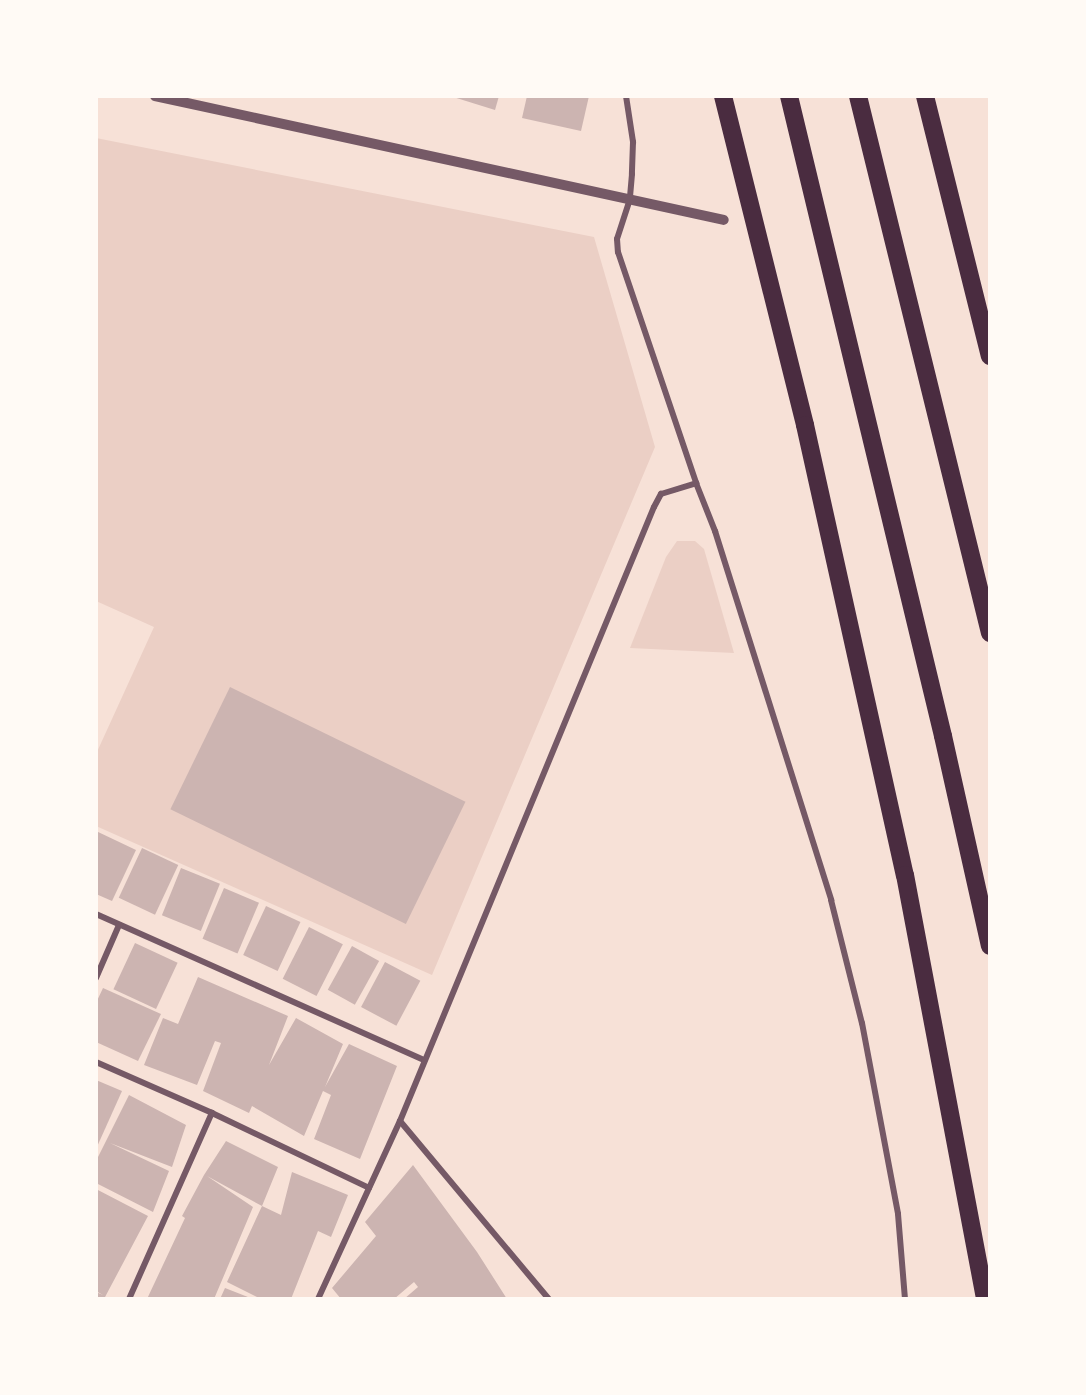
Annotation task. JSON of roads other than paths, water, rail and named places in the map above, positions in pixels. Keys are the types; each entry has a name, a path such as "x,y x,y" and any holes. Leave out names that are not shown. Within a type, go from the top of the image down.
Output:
{"highway":[{"path":"723,96 807,436 905,875 985,1299"},
{"path":"789,96 940,724 990,946"},
{"path":"858,96 990,633"},
{"path":"926,96 990,356"}],"street":[{"path":"155,96 724,220"},
{"path":"626,96 633,142 630,199 617,239 618,252 696,483 716,531 831,900 862,1023 898,1214 905,1299"},
{"path":"318,1299 400,1121 654,507 661,494 696,483"},
{"path":"96,914 424,1060"},
{"path":"96,978 119,925"},
{"path":"96,1062 212,1113 369,1188"},
{"path":"129,1299 212,1113"},
{"path":"400,1121 549,1299"}]}
